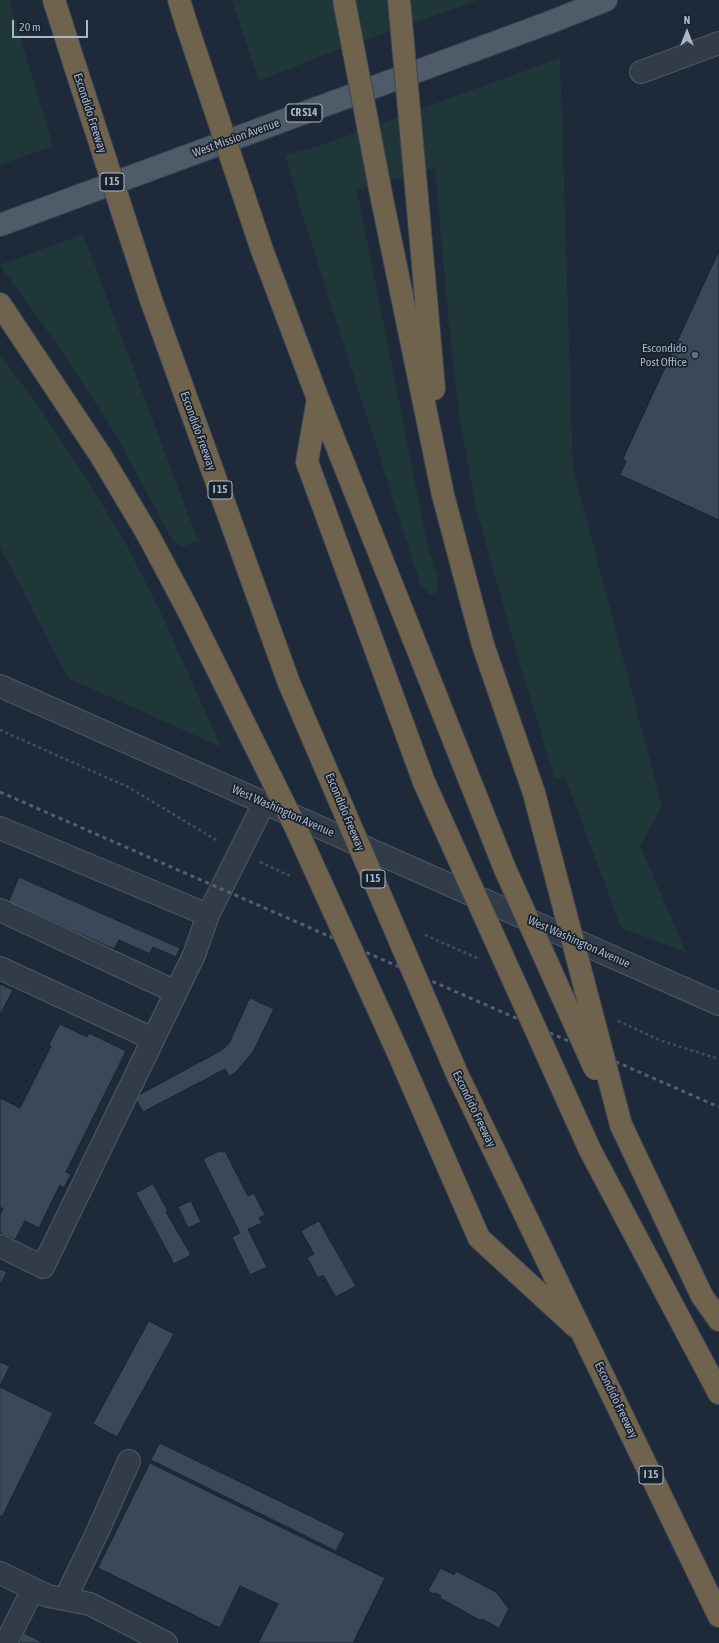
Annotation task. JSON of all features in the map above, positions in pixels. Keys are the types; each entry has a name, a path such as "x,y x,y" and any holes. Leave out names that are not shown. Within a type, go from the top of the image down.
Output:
{"highway":[{"name":"Escondido Freeway","path":"54,0 150,297 289,683 458,1076 719,1616"},
{"path":"179,0 262,250 318,399 505,869 621,1125 702,1296 719,1320"},
{"path":"344,0 382,199 443,495 483,645 534,793 621,1125"},
{"path":"399,0 443,495"},
{"path":"0,304 101,456 147,533 187,608 295,826 396,1048 479,1238 584,1334"},
{"path":"318,399 307,462 424,782 590,1150 719,1394"}],"main road":[{"name":"West Mission Avenue","path":"0,225 548,23 606,0"}],"street":[{"path":"641,72 719,43"},
{"name":"West Washington Avenue","path":"0,686 719,1004"},
{"path":"0,1246 42,1267 154,1039 194,955 208,915 264,803"},
{"path":"0,828 208,915"},
{"path":"0,910 176,992"},
{"path":"0,968 154,1039"},
{"path":"65,1599 129,1461"},
{"path":"0,1573 48,1596 90,1604 166,1643"},
{"path":"6,1643 33,1589"}],"green space":[{"path":"0,0 9,0 53,146 0,165"},
{"path":"232,0 478,0 329,53 259,81"},
{"path":"560,58 573,468 662,806 640,846 686,952 621,928 565,776 555,779 517,654 475,504 459,414 449,325 435,168 357,190 428,547 438,579 438,592 429,595 420,583 303,217 285,155 316,147"},
{"path":"83,234 198,541 182,547 172,540 115,433 61,350 0,265"},
{"path":"0,355 39,407 84,475 125,542 161,613 221,747 68,678 0,547"}],"building":[{"name":"Escondido Post Office","path":"719,251 719,520 620,475 626,461 623,459"},
{"path":"19,877 180,948 176,957 153,947 150,954 119,940 114,949 9,902"},
{"path":"0,984 13,990 0,1015"},
{"path":"250,998 274,1009 253,1052 235,1073 229,1076 225,1069 143,1112 135,1097 222,1050 229,1043"},
{"path":"60,1024 87,1037 89,1033 126,1051 66,1172 71,1174 64,1188 60,1185 39,1228 25,1221 15,1240 0,1233 0,1214 3,1209 0,1207 0,1098 20,1108 51,1046 49,1045"},
{"path":"220,1151 225,1151 248,1196 254,1193 265,1215 259,1218 262,1223 248,1229 267,1267 250,1275 232,1237 240,1233 203,1159"},
{"path":"153,1184 168,1211 166,1212 191,1255 174,1264 136,1193"},
{"path":"191,1201 201,1222 188,1228 178,1207"},
{"path":"319,1221 356,1286 336,1297 323,1275 318,1278 307,1258 314,1254 301,1231"},
{"path":"0,1269 7,1272 0,1285"},
{"path":"149,1321 174,1334 117,1437 93,1424"},
{"path":"0,1362 10,1366 0,1386"},
{"path":"0,1387 53,1413 2,1517 0,1516"},
{"path":"160,1443 345,1533 336,1551 151,1460"},
{"path":"150,1463 385,1578 353,1643 258,1643 278,1604 240,1586 220,1628 98,1568"},
{"path":"441,1568 454,1575 456,1571 496,1592 509,1609 499,1628 482,1619 481,1621 440,1598 441,1596 428,1591"},
{"path":"24,1633 44,1643 20,1643"}],"railway":[{"path":"0,792 719,1107"}],"place":[{"name":"Escondido Post Office","path":"695,355"}]}
